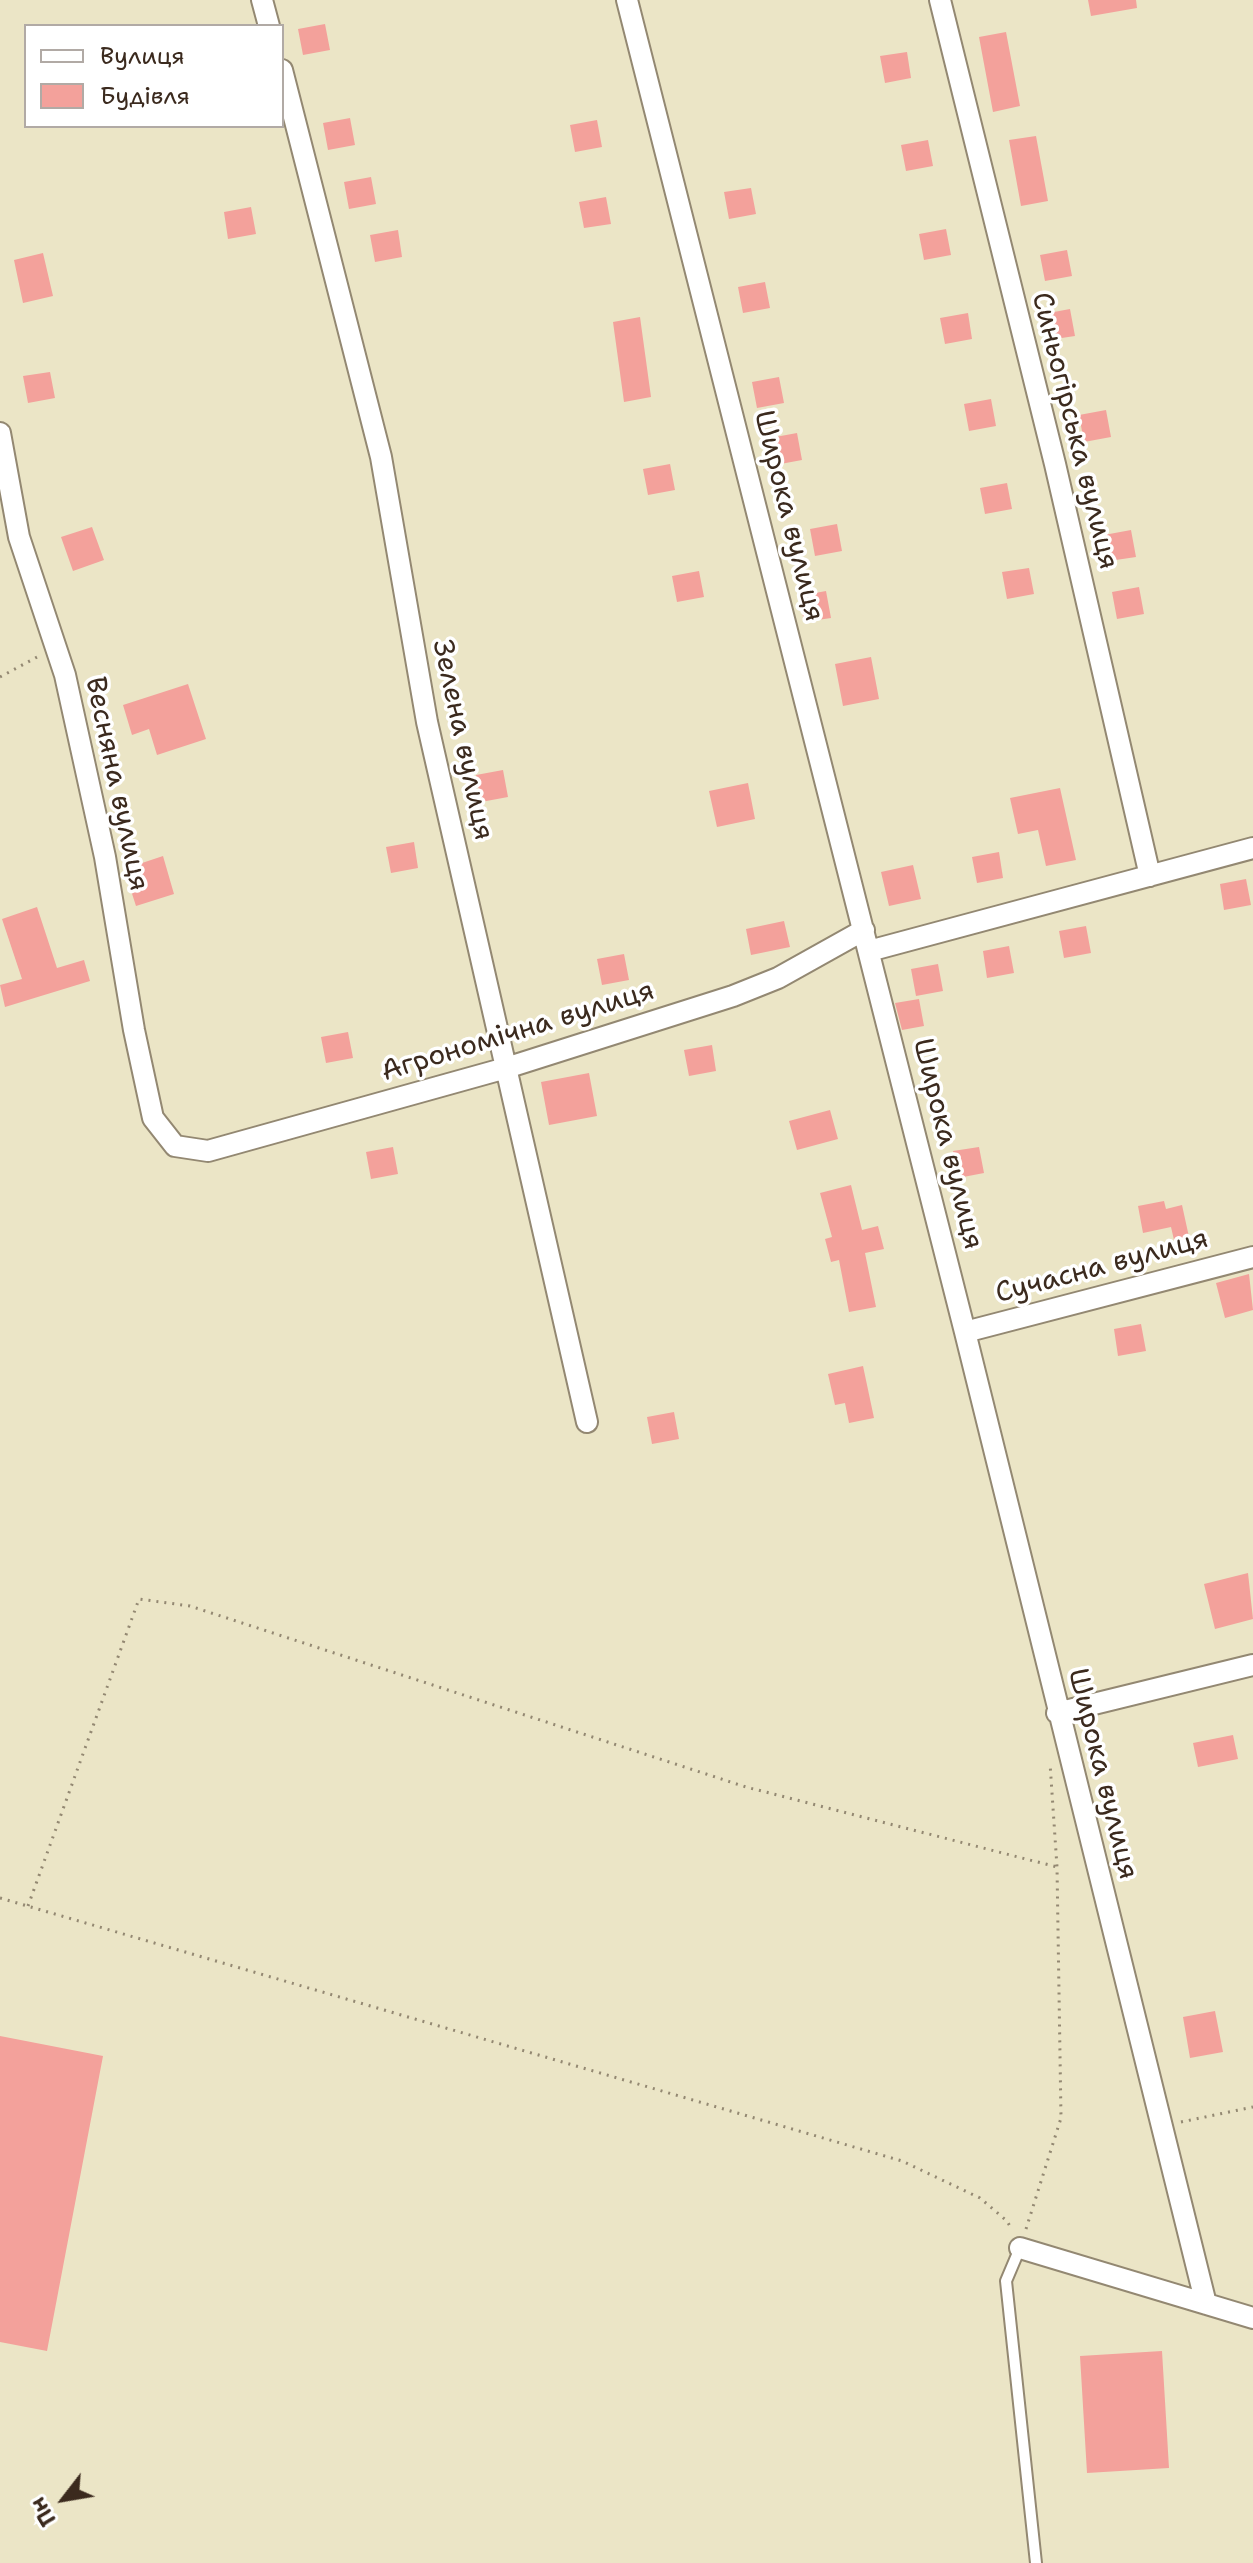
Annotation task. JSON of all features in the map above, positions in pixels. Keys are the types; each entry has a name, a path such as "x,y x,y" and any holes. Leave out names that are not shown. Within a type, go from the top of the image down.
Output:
{"street":[{"path":"262,0 268,24"},
{"name":"Широка вулиця","path":"627,0 864,930 1206,2304"},
{"name":"Синьогірська вулиця","path":"940,0 1055,464 1150,876"},
{"name":"Зелена вулиця","path":"284,78 381,457 427,722 587,1422"},
{"name":"Весняна вулиця","path":"0,433 19,537 56,647 105,857 134,1030 153,1118 175,1146"},
{"path":"869,951 1253,848"},
{"name":"Агрономічна вулиця","path":"175,1146 208,1151 506,1068 733,996 778,978 864,930"},
{"name":"Сучасна вулиця","path":"965,1332 1253,1257"},
{"path":"1057,1713 1253,1665"},
{"path":"1020,2248 1253,2318"}],"lane":[{"path":"1020,2248 1006,2281 1036,2563"}],"path":[{"path":"0,677 56,647"},
{"path":"28,1906 139,1599 190,1606 746,1787 1057,1867"},
{"path":"1020,2248 1061,2118 1057,1867 1050,1761"},
{"path":"0,1898 902,2161 980,2198 1007,2221 1020,2248"},
{"path":"1161,2126 1253,2107"}],"building":[{"path":"1088,0 1136,0 1137,8 1091,16"},
{"path":"325,24 330,50 303,55 298,29"},
{"path":"1006,32 1020,106 993,112 979,37"},
{"path":"907,52 911,78 885,83 880,56"},
{"path":"350,118 355,145 328,150 323,123"},
{"path":"597,120 602,147 575,152 570,125"},
{"path":"1036,136 1048,201 1021,206 1009,140"},
{"path":"928,140 933,166 906,171 901,145"},
{"path":"371,177 376,204 349,209 344,182"},
{"path":"751,188 756,214 729,219 724,192"},
{"path":"606,197 611,224 584,228 579,202"},
{"path":"251,207 256,234 228,239 224,212"},
{"path":"946,229 951,255 924,260 919,234"},
{"path":"398,230 402,257 375,262 370,235"},
{"path":"1067,250 1072,276 1045,281 1040,255"},
{"path":"43,253 53,296 23,303 14,260"},
{"path":"765,282 770,308 743,313 738,287"},
{"path":"1070,309 1075,336 1048,340 1043,314"},
{"path":"968,313 972,339 945,344 940,318"},
{"path":"640,317 651,397 624,402 613,322"},
{"path":"50,372 55,398 28,403 23,376"},
{"path":"779,377 784,403 757,408 752,382"},
{"path":"991,399 996,426 969,431 964,404"},
{"path":"1106,410 1111,437 1084,442 1079,415"},
{"path":"797,433 802,460 775,465 770,438"},
{"path":"670,464 675,490 648,495 643,469"},
{"path":"1007,483 1012,509 985,514 980,488"},
{"path":"837,524 842,551 815,556 810,529"},
{"path":"92,527 104,560 73,571 61,537"},
{"path":"1131,530 1136,557 1109,561 1104,535"},
{"path":"1029,568 1034,594 1007,599 1002,572"},
{"path":"699,571 704,597 677,602 672,576"},
{"path":"1139,587 1144,614 1117,619 1112,592"},
{"path":"826,591 831,618 804,622 799,596"},
{"path":"871,657 879,699 843,706 835,664"},
{"path":"188,684 206,739 157,755 149,729 132,735 123,705"},
{"path":"503,770 508,797 481,802 476,775"},
{"path":"748,783 755,819 717,827 709,791"},
{"path":"1060,788 1076,860 1046,866 1038,830 1018,834 1010,798"},
{"path":"414,842 418,868 391,873 386,847"},
{"path":"999,852 1003,878 977,883 972,857"},
{"path":"163,856 174,894 136,906 124,869"},
{"path":"913,865 921,899 889,906 881,872"},
{"path":"1246,879 1251,905 1224,910 1220,884"},
{"path":"37,907 57,968 84,960 90,981 5,1007 0,985 22,979 2,919"},
{"path":"784,921 790,947 751,955 746,929"},
{"path":"1086,926 1091,953 1064,958 1059,931"},
{"path":"1009,946 1014,973 987,978 983,951"},
{"path":"624,954 629,980 602,985 597,959"},
{"path":"938,964 943,991 916,996 911,969"},
{"path":"919,999 924,1026 902,1030 895,1003"},
{"path":"348,1032 353,1058 326,1063 321,1037"},
{"path":"712,1045 716,1071 689,1076 684,1050"},
{"path":"589,1073 597,1116 549,1125 541,1082"},
{"path":"830,1110 838,1139 797,1150 789,1121"},
{"path":"393,1147 398,1174 371,1179 366,1152"},
{"path":"979,1147 984,1173 958,1178 953,1151"},
{"path":"851,1185 862,1230 878,1226 884,1249 865,1253 876,1307 849,1312 839,1260 831,1262 825,1239 832,1237 820,1193"},
{"path":"1164,1201 1166,1209 1182,1205 1189,1237 1174,1240 1171,1227 1143,1233 1138,1206"},
{"path":"1249,1274 1253,1310 1225,1318 1216,1283"},
{"path":"1141,1324 1146,1351 1118,1356 1114,1329"},
{"path":"863,1366 874,1418 849,1423 845,1403 835,1405 828,1374"},
{"path":"674,1412 679,1439 652,1444 647,1417"},
{"path":"1248,1573 1253,1619 1215,1629 1204,1584"},
{"path":"1233,1735 1238,1759 1198,1767 1193,1743"},
{"path":"1215,2011 1223,2052 1190,2058 1183,2017"},
{"path":"0,2036 103,2056 47,2351 0,2342"},
{"path":"1162,2351 1169,2468 1087,2473 1080,2356"}]}
